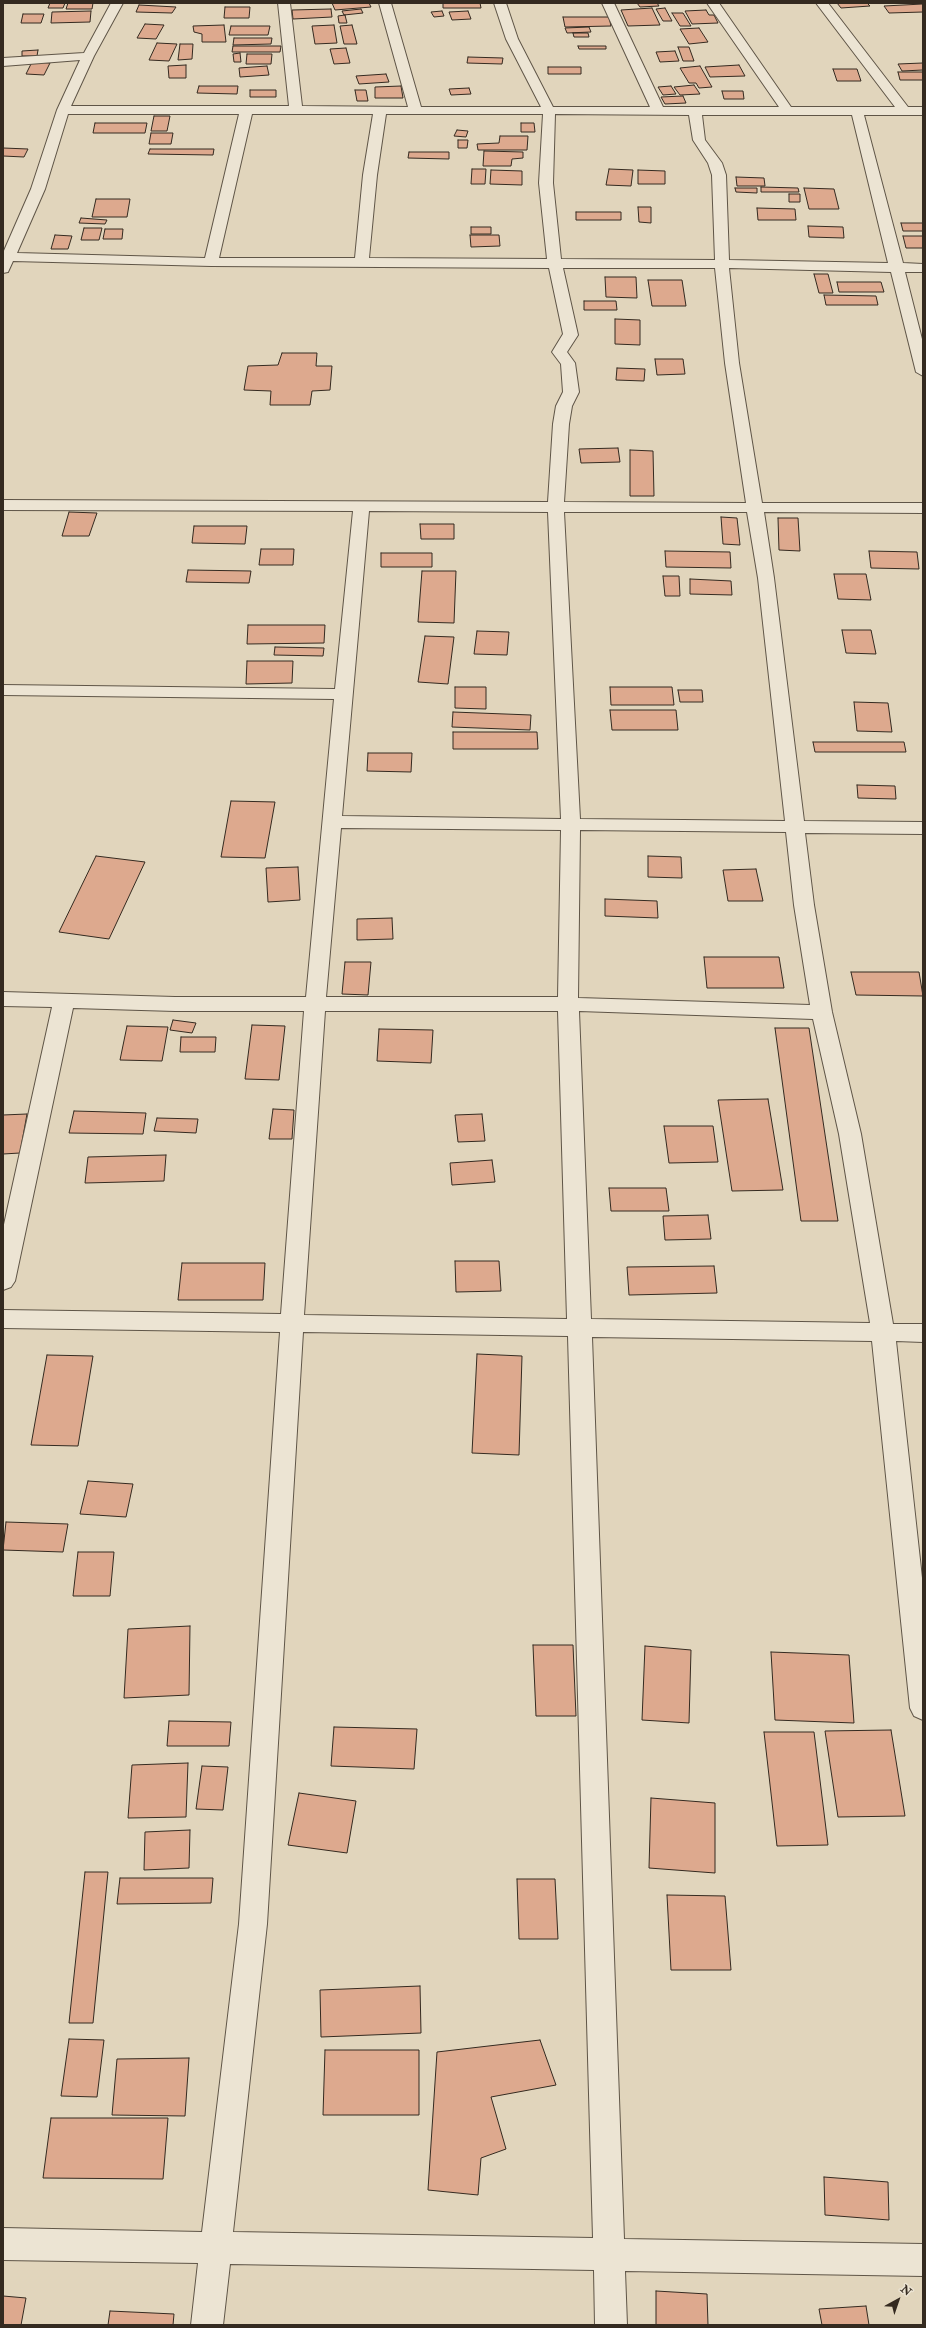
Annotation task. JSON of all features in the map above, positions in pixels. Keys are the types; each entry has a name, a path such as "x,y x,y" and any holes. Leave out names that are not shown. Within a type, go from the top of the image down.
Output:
{"street":[{"path":"117,3 88,56 63,110 38,189 6,263 211,262 722,264 923,268"},
{"path":"284,3 296,111"},
{"path":"385,3 416,111"},
{"path":"500,3 512,39 548,110 546,183 555,264 571,335 564,342 560,352 568,363 571,392 564,406 561,424 556,508 571,823 568,1004 610,2255 611,2325"},
{"path":"608,3 658,110"},
{"path":"713,3 787,110"},
{"path":"822,3 904,111"},
{"path":"3,62 88,56"},
{"path":"63,110 923,111"},
{"path":"695,110 699,140 715,163 718,175 722,264 732,363 766,578 804,905 822,1012 850,1134 882,1333 923,1708"},
{"path":"211,262 246,111"},
{"path":"362,263 370,175 380,111"},
{"path":"856,111 923,372"},
{"path":"3,505 556,508 754,506 923,508"},
{"path":"207,2325 253,1924 292,1325 315,1004 361,507"},
{"path":"3,690 344,694"},
{"path":"332,822 571,823 923,828"},
{"path":"3,999 315,1004 568,1004 822,1012"},
{"path":"3,1281 64,1001"},
{"path":"3,1319 292,1325 578,1327 714,1331 923,1333"},
{"path":"3,2244 923,2260"}],"building":[{"path":"50,3 65,3 63,8 48,8"},
{"path":"68,3 93,3 92,9 66,9"},
{"path":"332,3 369,3 371,7 335,10"},
{"path":"443,3 480,3 481,8 443,8"},
{"path":"637,3 657,3 659,6 640,7"},
{"path":"837,3 867,3 870,6 841,8"},
{"path":"923,4 923,12 889,13 884,6"},
{"path":"139,5 176,7 172,13 136,12"},
{"path":"225,7 250,7 249,18 224,18"},
{"path":"652,8 660,25 628,26 621,10"},
{"path":"665,8 672,21 663,21 656,9"},
{"path":"331,9 332,17 293,19 292,10"},
{"path":"361,9 363,13 344,15 342,11"},
{"path":"706,10 709,15 714,15 718,23 692,24 685,11"},
{"path":"91,11 90,22 51,23 52,12"},
{"path":"442,11 444,16 434,17 431,12"},
{"path":"468,11 471,19 452,20 449,12"},
{"path":"672,13 683,13 691,26 680,26"},
{"path":"23,14 44,14 41,23 21,23"},
{"path":"345,15 347,23 339,23 338,16"},
{"path":"563,17 609,17 611,26 565,27"},
{"path":"145,24 164,25 156,39 137,38"},
{"path":"224,25 226,42 202,42 202,34 194,32 193,26"},
{"path":"334,25 337,43 315,44 312,26"},
{"path":"352,25 357,44 344,44 340,26"},
{"path":"231,26 270,26 268,35 229,35"},
{"path":"589,27 591,32 567,33 565,28"},
{"path":"699,28 708,42 689,44 680,29"},
{"path":"573,33 588,33 589,37 574,37"},
{"path":"234,38 272,38 271,44 233,45"},
{"path":"157,43 177,44 169,61 149,60"},
{"path":"180,44 193,44 192,59 178,60"},
{"path":"233,46 281,46 280,52 232,52"},
{"path":"578,46 606,46 606,49 579,49"},
{"path":"678,47 689,47 694,61 683,61"},
{"path":"346,48 350,63 334,64 330,49"},
{"path":"38,50 37,56 22,56 22,51"},
{"path":"675,51 679,61 660,62 656,52"},
{"path":"240,53 241,62 234,62 233,54"},
{"path":"247,54 272,54 271,64 246,64"},
{"path":"468,57 503,58 502,64 467,63"},
{"path":"32,62 50,63 44,75 26,74"},
{"path":"923,63 923,70 902,71 898,64"},
{"path":"186,65 186,78 169,78 168,66"},
{"path":"739,65 745,76 710,77 705,67"},
{"path":"267,66 269,75 240,77 239,68"},
{"path":"700,66 712,87 699,88 696,83 689,83 680,68"},
{"path":"548,67 581,67 581,74 548,74"},
{"path":"833,69 857,69 861,81 837,81"},
{"path":"898,72 923,72 923,80 900,80"},
{"path":"386,74 389,82 359,84 356,76"},
{"path":"694,85 700,94 680,95 674,87"},
{"path":"199,86 238,86 237,94 197,93"},
{"path":"401,86 403,98 375,98 375,87"},
{"path":"671,86 676,94 663,95 658,87"},
{"path":"469,88 471,94 451,95 449,89"},
{"path":"250,90 276,90 276,97 250,97"},
{"path":"355,90 366,90 368,101 357,101"},
{"path":"722,91 743,91 744,99 724,99"},
{"path":"683,96 686,103 665,104 661,97"},
{"path":"154,116 170,116 167,131 151,131"},
{"path":"95,123 147,123 145,133 93,133"},
{"path":"521,123 534,123 535,132 521,132"},
{"path":"457,130 468,131 466,137 454,136"},
{"path":"151,133 173,133 171,144 149,144"},
{"path":"500,136 528,136 527,150 478,150 477,144 499,143"},
{"path":"458,140 468,140 467,148 458,148"},
{"path":"3,148 28,149 24,157 3,156"},
{"path":"150,149 214,149 213,155 148,154"},
{"path":"484,151 523,152 523,158 512,159 511,166 483,166"},
{"path":"409,152 449,152 449,159 408,158"},
{"path":"472,169 486,169 485,184 471,184"},
{"path":"609,169 633,170 631,186 606,185"},
{"path":"491,170 522,171 522,185 490,184"},
{"path":"638,170 665,171 665,184 638,184"},
{"path":"736,177 764,178 765,186 737,186"},
{"path":"761,187 798,188 799,192 761,192"},
{"path":"735,188 757,188 757,193 736,192"},
{"path":"804,188 834,189 839,209 809,209"},
{"path":"789,194 800,194 800,202 789,202"},
{"path":"96,199 130,199 127,217 92,217"},
{"path":"638,207 651,207 651,223 639,222"},
{"path":"757,208 795,209 796,220 758,220"},
{"path":"576,212 621,212 621,220 576,220"},
{"path":"81,218 107,220 105,224 79,223"},
{"path":"901,223 923,223 923,231 903,231"},
{"path":"808,226 843,227 844,238 809,237"},
{"path":"471,227 491,227 491,234 471,234"},
{"path":"84,228 102,228 99,240 81,240"},
{"path":"105,229 123,229 122,239 103,239"},
{"path":"55,235 72,236 68,249 51,249"},
{"path":"470,235 499,235 500,246 471,247"},
{"path":"903,236 923,236 923,248 906,248"},
{"path":"814,274 828,274 833,293 819,293"},
{"path":"605,277 636,277 637,298 606,297"},
{"path":"648,280 682,280 686,306 652,306"},
{"path":"837,282 881,282 884,292 839,292"},
{"path":"824,295 876,296 878,305 826,305"},
{"path":"584,301 616,301 617,310 584,310"},
{"path":"615,319 640,320 640,345 615,344"},
{"path":"282,353 317,353 316,366 332,366 330,390 312,391 310,405 270,405 271,391 244,390 248,366 278,365"},
{"path":"655,359 683,359 685,374 657,375"},
{"path":"617,368 645,369 644,381 616,380"},
{"path":"618,448 620,462 581,463 579,449"},
{"path":"630,450 653,451 654,496 630,496"},
{"path":"69,512 97,513 89,536 62,536"},
{"path":"721,517 737,518 740,545 723,544"},
{"path":"778,518 798,518 800,551 779,550"},
{"path":"420,524 454,524 454,539 421,539"},
{"path":"194,526 247,526 245,544 192,543"},
{"path":"261,549 294,549 293,565 259,565"},
{"path":"665,551 730,552 731,568 666,567"},
{"path":"869,551 917,552 919,569 871,568"},
{"path":"381,553 432,553 432,567 381,567"},
{"path":"188,570 251,571 249,583 186,582"},
{"path":"422,571 456,571 454,623 418,622"},
{"path":"834,574 866,574 871,600 838,599"},
{"path":"663,576 679,576 680,596 665,596"},
{"path":"690,579 731,581 732,595 690,594"},
{"path":"248,625 325,625 324,643 247,644"},
{"path":"842,630 871,630 876,654 846,653"},
{"path":"477,631 509,632 507,655 474,654"},
{"path":"425,636 454,637 448,684 418,682"},
{"path":"275,647 324,648 323,656 274,655"},
{"path":"247,661 293,661 292,683 246,684"},
{"path":"455,687 486,687 486,709 455,708"},
{"path":"610,687 672,687 674,705 611,705"},
{"path":"678,690 702,690 703,702 680,702"},
{"path":"854,702 888,703 892,732 857,731"},
{"path":"610,710 676,710 678,730 612,730"},
{"path":"453,712 531,715 530,730 452,727"},
{"path":"453,732 537,732 538,749 453,749"},
{"path":"813,742 904,742 906,752 815,752"},
{"path":"368,753 412,753 411,772 367,771"},
{"path":"857,785 895,786 896,799 858,798"},
{"path":"231,801 275,802 265,858 221,857"},
{"path":"96,856 145,862 109,939 59,932"},
{"path":"648,856 681,857 682,878 648,877"},
{"path":"298,867 300,900 268,902 266,868"},
{"path":"756,869 763,901 728,901 723,870"},
{"path":"605,899 657,901 658,918 605,916"},
{"path":"392,918 393,939 357,940 357,919"},
{"path":"704,957 779,957 784,988 707,988"},
{"path":"345,962 371,962 368,995 342,994"},
{"path":"851,972 919,972 923,996 856,995"},
{"path":"173,1020 196,1023 192,1033 170,1030"},
{"path":"252,1025 285,1026 279,1080 245,1079"},
{"path":"127,1026 168,1027 162,1061 120,1060"},
{"path":"775,1028 809,1028 838,1221 801,1221"},
{"path":"379,1029 433,1030 431,1063 377,1061"},
{"path":"181,1037 216,1037 215,1052 180,1052"},
{"path":"768,1099 783,1190 732,1191 718,1100"},
{"path":"273,1109 294,1110 292,1139 269,1139"},
{"path":"74,1111 146,1113 143,1134 69,1133"},
{"path":"27,1114 20,1153 3,1154 3,1115"},
{"path":"482,1114 485,1141 458,1142 455,1115"},
{"path":"157,1118 198,1119 196,1133 154,1131"},
{"path":"664,1126 713,1126 718,1162 669,1163"},
{"path":"166,1155 164,1181 85,1183 88,1157"},
{"path":"492,1160 495,1182 452,1185 450,1163"},
{"path":"609,1188 666,1188 669,1211 611,1211"},
{"path":"708,1215 711,1239 665,1240 663,1216"},
{"path":"455,1261 499,1261 501,1291 456,1292"},
{"path":"182,1263 265,1263 263,1300 178,1300"},
{"path":"714,1266 717,1293 629,1295 627,1267"},
{"path":"477,1354 522,1356 519,1455 472,1453"},
{"path":"47,1355 93,1356 78,1446 31,1445"},
{"path":"88,1481 133,1484 126,1517 80,1514"},
{"path":"6,1522 68,1524 63,1552 3,1550"},
{"path":"78,1552 114,1552 110,1596 73,1596"},
{"path":"190,1626 189,1695 124,1698 128,1629"},
{"path":"533,1645 573,1645 576,1716 536,1716"},
{"path":"645,1646 691,1650 689,1723 642,1720"},
{"path":"771,1652 849,1655 854,1723 775,1720"},
{"path":"169,1721 231,1722 229,1746 167,1746"},
{"path":"334,1727 417,1729 414,1769 331,1766"},
{"path":"891,1730 905,1816 838,1817 825,1731"},
{"path":"764,1732 814,1732 828,1845 777,1846"},
{"path":"188,1763 186,1817 128,1818 132,1765"},
{"path":"202,1766 228,1767 223,1810 196,1809"},
{"path":"299,1793 356,1801 347,1853 288,1845"},
{"path":"651,1798 715,1803 715,1873 649,1868"},
{"path":"190,1830 189,1868 144,1870 145,1832"},
{"path":"85,1872 108,1872 93,2023 69,2023"},
{"path":"120,1878 213,1878 211,1903 117,1904"},
{"path":"517,1879 555,1879 558,1939 519,1939"},
{"path":"667,1895 725,1896 731,1970 671,1970"},
{"path":"420,1986 421,2033 321,2037 320,1990"},
{"path":"69,2039 104,2040 97,2097 61,2096"},
{"path":"540,2040 556,2085 491,2097 506,2149 481,2158 478,2195 428,2190 437,2052"},
{"path":"325,2050 419,2050 419,2115 323,2115"},
{"path":"189,2058 185,2116 112,2115 117,2059"},
{"path":"51,2118 168,2118 163,2179 43,2178"},
{"path":"824,2177 888,2182 889,2220 825,2215"},
{"path":"656,2291 707,2294 708,2325 656,2325"},
{"path":"3,2296 26,2298 21,2325 3,2325"},
{"path":"866,2306 869,2325 822,2325 819,2309"},
{"path":"110,2311 174,2314 173,2325 108,2325"}]}
